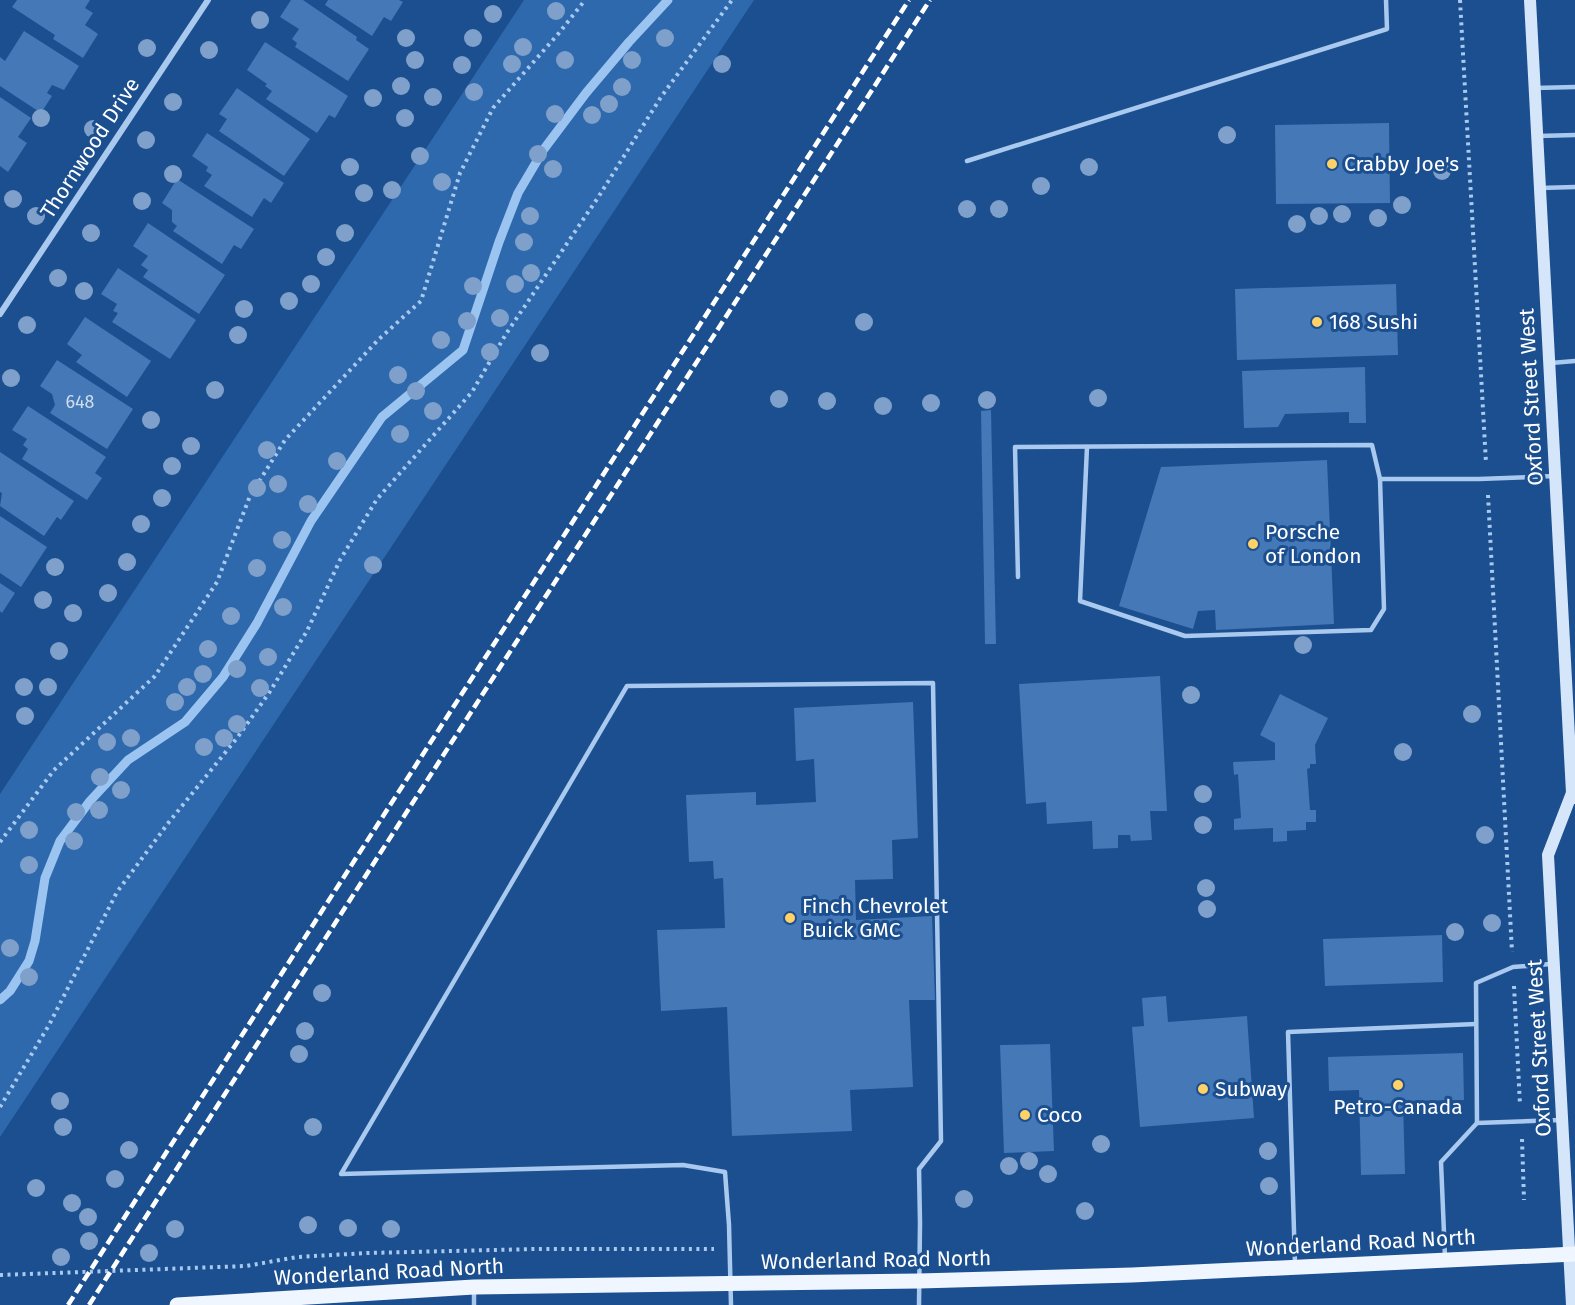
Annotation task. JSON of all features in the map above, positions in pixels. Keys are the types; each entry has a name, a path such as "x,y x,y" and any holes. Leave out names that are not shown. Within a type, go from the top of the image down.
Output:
{"main road":[{"name":"Oxford Street West","path":"1530,0 1555,476 1569,645 1574,796 1548,855 1572,1254 1572,1305"},
{"name":"Wonderland Road North","path":"177,1305 474,1287 919,1281 1295,1268 1572,1254"}],"street":[{"name":"Thornwood Drive","path":"0,314 207,0"}],"lane":[{"path":"967,162 1388,30 1386,0"},
{"path":"1535,88 1575,87"},
{"path":"1538,136 1575,135"},
{"path":"1540,188 1575,187"},
{"path":"1550,363 1575,361"},
{"path":"1018,577 1015,447 1371,445 1380,479 1384,609 1371,630 1185,636 1080,601 1087,447"},
{"path":"1380,479 1555,476"},
{"path":"731,1305 725,1172 683,1165 341,1174 627,686 933,683 941,1141 919,1168 919,1305"},
{"path":"1445,1261 1441,1162 1477,1123 1476,983 1513,967 1554,964"},
{"path":"1295,1268 1288,1032 1476,1024"},
{"path":"1477,1123 1563,1120"},
{"path":"474,1287 474,1305"}],"path":[{"path":"0,842 54,770 155,676 217,582 250,496 285,440 372,346 421,301 460,173 494,108 585,0"},
{"path":"0,1107 49,1025 117,892 270,693 307,631 340,560 377,499 472,392 506,334 599,196 661,97 732,0"},
{"path":"1460,0 1524,1200"},
{"path":"0,1275 246,1266 297,1257 367,1253 536,1249 730,1249"}],"shaded area":[{"path":"524,0 754,0 0,1137 0,794"}],"building":[{"path":"17,0 90,0 85,8 93,13 85,25 98,34 83,58 53,39 55,35 12,7"},
{"path":"291,0 303,0 357,37 356,40 369,49 348,81 295,47 297,43 292,39 299,29 280,17"},
{"path":"328,0 399,0 403,2 391,21 384,17 372,36 325,5"},
{"path":"24,31 79,66 64,90 52,85 47,93 52,96 41,113 0,86 0,57 5,61"},
{"path":"265,42 348,96 335,118 329,115 317,133 266,99 272,91 265,86 267,84 247,70"},
{"path":"237,88 310,139 284,176 219,131 227,119 219,114"},
{"path":"0,97 31,118 18,137 27,143 8,172 0,166"},
{"name":"Crabby Joe's","path":"1389,123 1390,203 1276,204 1275,125"},
{"path":"207,133 284,183 271,203 264,198 252,217 204,186 212,175 206,171 208,167 192,156"},
{"path":"177,179 254,229 241,249 234,245 222,264 173,231 177,226 172,222 172,210 162,203"},
{"path":"148,223 225,275 199,314 143,277 148,270 141,265 148,256 133,246"},
{"path":"118,268 196,320 170,359 112,322 118,313 113,311 117,304 101,294"},
{"name":"168 Sushi","path":"1396,284 1398,355 1237,360 1235,289"},
{"path":"85,317 151,361 127,397 76,362 82,355 67,344"},
{"path":"57,360 133,409 107,449 50,413 55,405 52,394 40,386"},
{"path":"1365,367 1366,423 1349,423 1349,412 1285,414 1278,427 1244,428 1242,371"},
{"path":"28,406 106,457 95,473 102,478 87,500 22,459 28,449 23,445 27,439 12,430"},
{"path":"991,410 996,644 985,644 981,411"},
{"path":"0,452 74,501 61,520 57,517 44,536 0,506 2,493 0,492"},
{"path":"1327,460 1334,624 1216,630 1215,610 1198,611 1193,629 1119,606 1161,467"},
{"path":"0,516 47,547 21,587 0,573"},
{"path":"0,583 15,593 2,613 0,611"},
{"path":"1160,676 1167,811 1150,811 1152,840 1131,841 1130,835 1118,835 1118,848 1093,849 1092,821 1047,824 1046,802 1026,804 1019,684"},
{"path":"1280,694 1328,718 1315,745 1316,764 1310,764 1310,768 1307,769 1310,810 1316,810 1316,822 1306,822 1306,830 1287,831 1287,841 1273,842 1273,828 1234,830 1234,819 1241,818 1238,774 1234,775 1233,762 1275,760 1275,743 1260,735"},
{"name":"Finch Chevrolet Buick GMC","path":"913,702 918,838 892,840 893,879 855,880 856,920 932,916 935,1000 909,1000 913,1087 850,1090 852,1131 732,1136 727,1007 661,1011 657,930 725,928 723,878 714,879 713,861 689,862 686,795 756,792 756,805 816,802 814,759 796,761 794,708"},
{"path":"1442,935 1443,982 1325,986 1323,939"},
{"path":"1166,996 1168,1022 1247,1016 1254,1118 1140,1127 1132,1027 1144,1026 1142,998"},
{"path":"1050,1044 1054,1151 1004,1153 1000,1045"},
{"path":"1463,1053 1464,1100 1403,1101 1405,1174 1361,1175 1359,1090 1329,1091 1328,1057"}],"waterway":[{"path":"0,1000 10,991 29,961 35,941 45,878 60,841 90,801 128,760 185,722 223,677 257,623 311,521 382,417 463,350 518,193 544,149 586,93 668,0"}],"railway":[{"path":"68,1305 909,0"},
{"path":"89,1305 930,0"}],"place":[{"name":"Crabby Joe's","path":"1332,164"},
{"name":"168 Sushi","path":"1317,322"},
{"name":"Porsche of London","path":"1253,544"},
{"name":"Finch Chevrolet Buick GMC","path":"790,918"},
{"name":"Petro-Canada","path":"1398,1085"},
{"name":"Subway","path":"1203,1089"},
{"name":"Coco","path":"1025,1115"}]}
